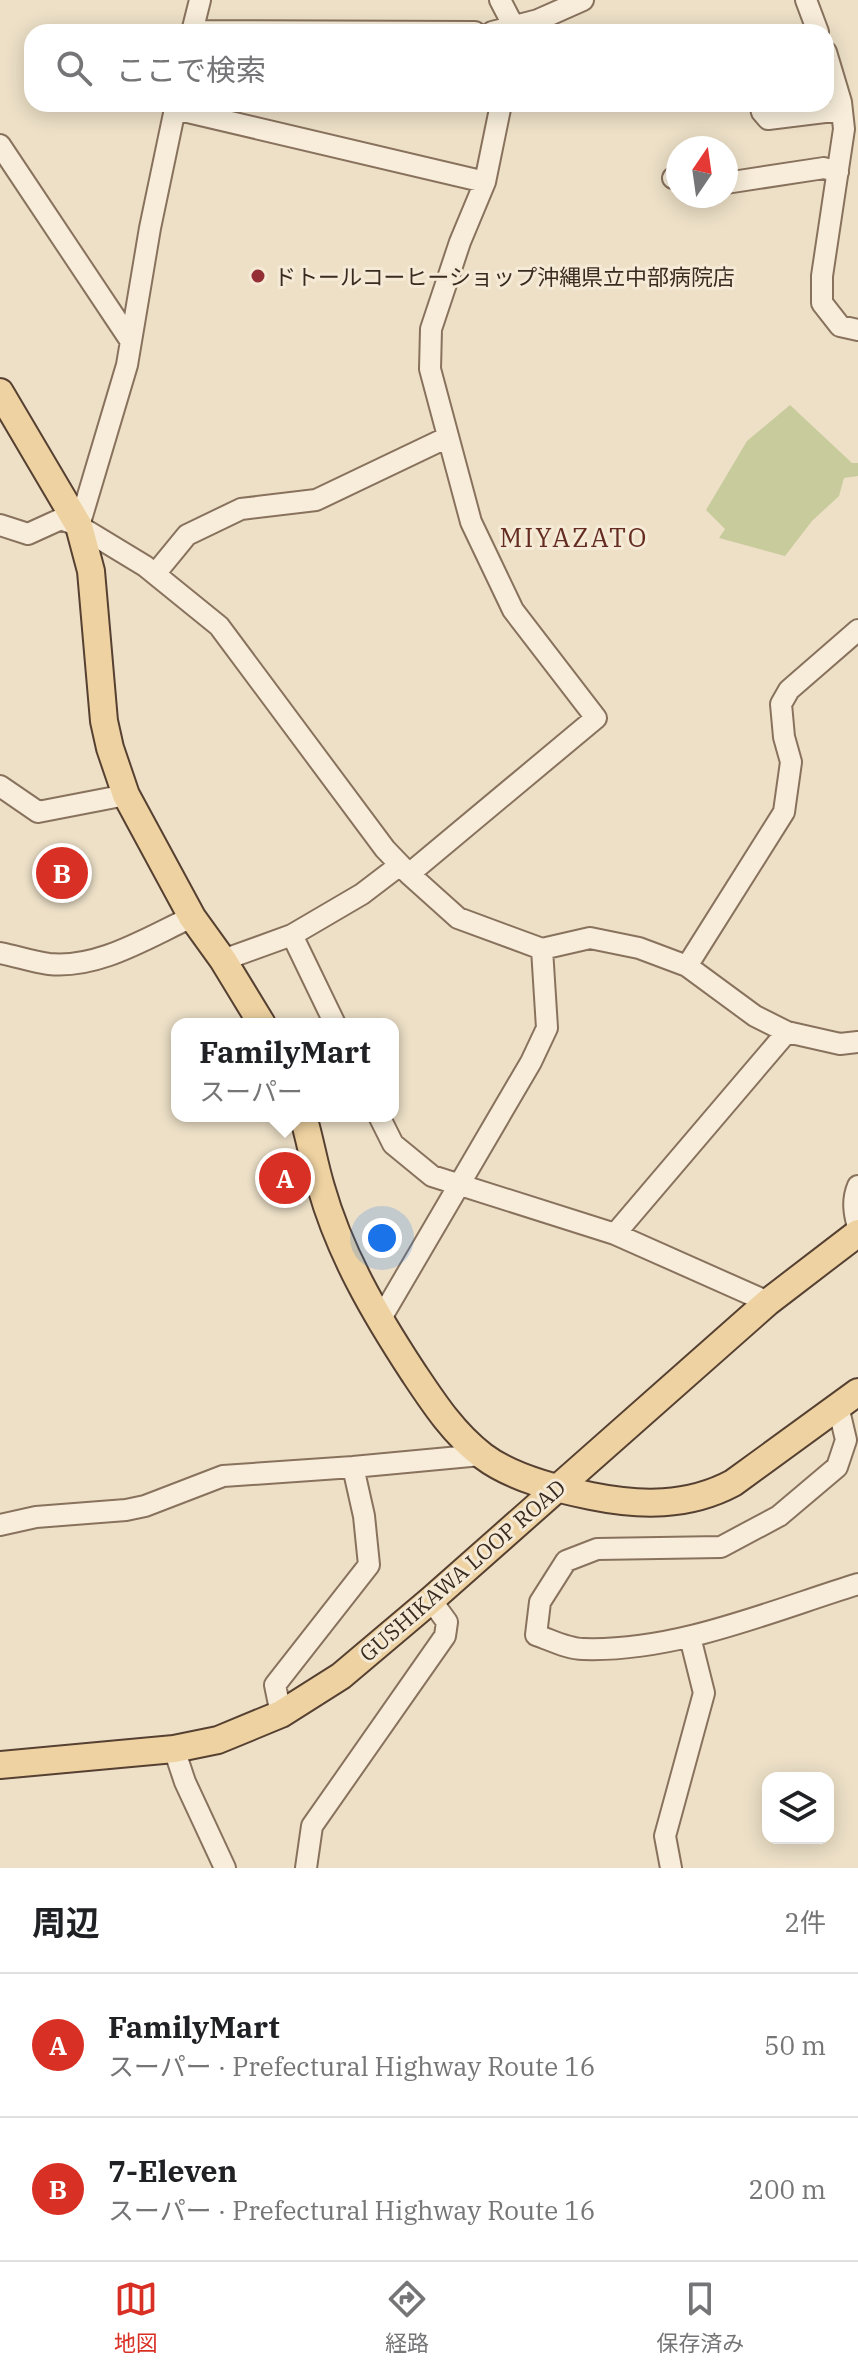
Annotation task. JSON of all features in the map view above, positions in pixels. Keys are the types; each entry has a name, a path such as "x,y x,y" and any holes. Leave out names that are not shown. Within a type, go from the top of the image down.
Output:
{"main road":[{"path":"0,392 79,526 91,571 104,721 126,795 192,917 258,1018"},
{"path":"305,1122 334,1224 380,1320 454,1429 481,1455 505,1468 577,1493 643,1504 695,1498 733,1483 848,1399"},
{"name":"GUSHIKAWA LOOP ROAD","path":"0,1765 174,1749 218,1740 281,1714 341,1676 768,1302 858,1233"}],"street":[{"path":"194,24 200,0"},
{"path":"500,0 511,24"},
{"path":"528,24 583,0"},
{"path":"806,0 815,24"},
{"path":"834,72 847,104 822,276 822,303 840,326 858,330"},
{"path":"79,526 127,365 175,112"},
{"path":"197,112 485,182"},
{"path":"223,960 292,935 405,870 596,718 513,610 471,522 430,369 431,329 460,242 485,182 499,112"},
{"path":"762,112 768,119 805,112"},
{"path":"0,145 130,340"},
{"path":"738,181 824,168 838,172"},
{"path":"155,574 187,535 241,509 316,500 448,437"},
{"path":"0,525 28,534 61,519 79,526 155,574 219,626 385,849 458,918 542,949 590,938 639,948 687,966 755,1016 787,1032 840,1044 858,1042"},
{"path":"687,966 784,812 791,762 784,737 781,704 789,690 858,630"},
{"path":"0,786 38,812 126,795"},
{"path":"0,953 49,964 90,961 192,917"},
{"path":"292,935 332,1018"},
{"path":"380,1320 531,1062 547,1028 542,949"},
{"path":"615,1234 787,1032"},
{"path":"382,1122 393,1144 432,1176 615,1234 768,1302"},
{"path":"858,1186 854,1212 858,1227"},
{"path":"848,1399 846,1440 837,1467 779,1516 721,1547 597,1549 566,1561 540,1602 536,1635 580,1649 645,1645 690,1637 858,1584"},
{"path":"0,1525 36,1517 145,1506 223,1476 481,1455"},
{"path":"281,1714 275,1685 369,1565 364,1516 353,1467"},
{"path":"306,1868 312,1826 445,1636 447,1622 431,1600"},
{"path":"671,1868 665,1836 704,1693 690,1637"},
{"path":"174,1749 185,1782 225,1868"}],"green space":[{"path":"790,405 852,463 858,463 858,476 844,478 839,496 812,521 785,556 719,538 725,529 706,510 747,441"}],"place":[{"name":"ドトールコーヒーショップ沖縄県立中部病院店","path":"258,276"},
{"name":"7-Eleven","path":"62,873"},
{"name":"FamilyMart","path":"285,1178"}],"district":[{"name":"MIYAZATO","path":"574,537"}]}
